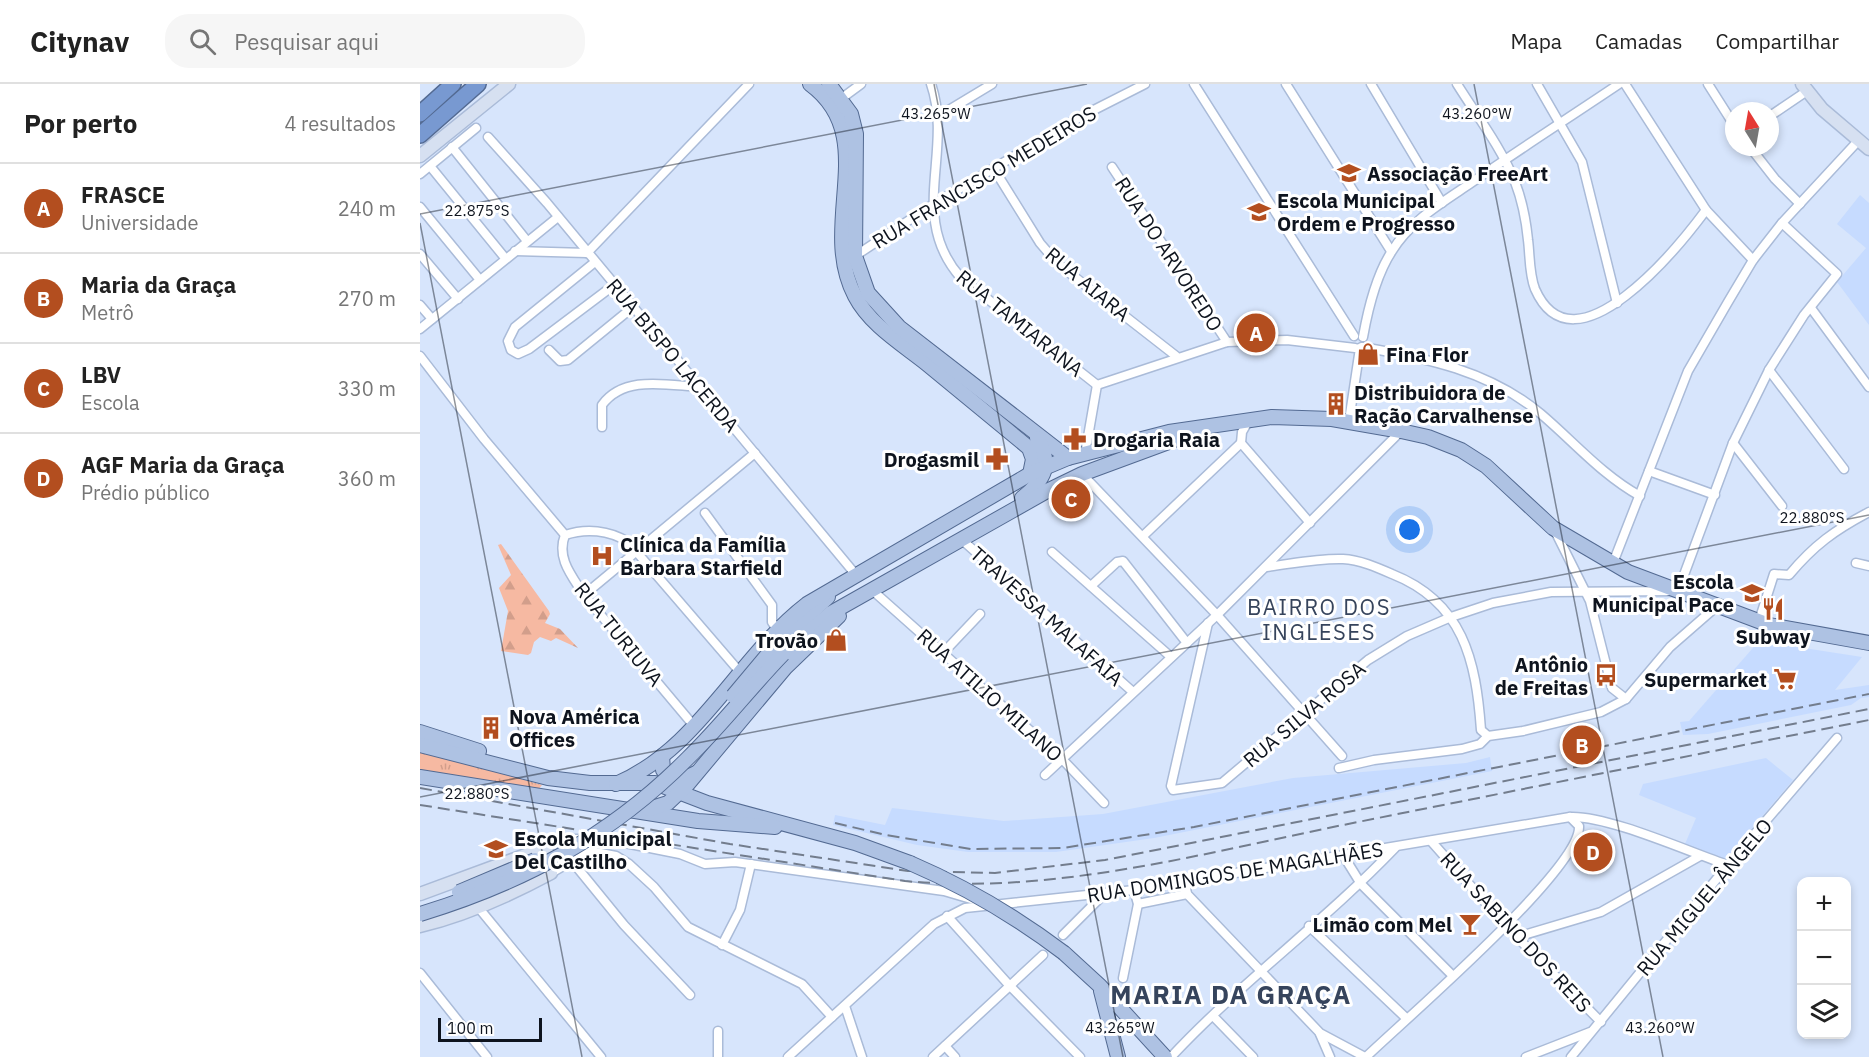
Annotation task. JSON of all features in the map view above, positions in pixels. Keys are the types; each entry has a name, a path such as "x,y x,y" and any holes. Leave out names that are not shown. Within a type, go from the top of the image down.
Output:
{"highway":[{"path":"420,114 453,84"},
{"path":"420,135 478,84"}],"main road":[{"path":"810,84 829,99 844,129 846,157 841,251 846,274 856,299 887,333 1029,448 1033,459 1030,474"},
{"path":"829,84 842,98 851,114 857,144 855,256 859,275 868,293 899,327 1034,434 1068,458"},
{"path":"616,784 639,773 662,756 694,726 776,628 807,604 915,540 1030,474 1068,458 1170,432 1207,427 1238,427 1249,420 1294,417 1349,421 1446,443 1473,458 1553,528 1613,563 1678,591 1759,621 1791,630 1869,643"},
{"path":"420,914 516,880 564,855 607,828 656,789 690,757 778,650 831,613 981,527 1082,474 1207,427"},
{"path":"981,527 1030,492 1047,466 1043,449 1034,434"},
{"path":"915,540 926,544 926,560"},
{"path":"420,905 520,868 561,847 611,814 644,788 705,729 840,586"},
{"path":"637,809 668,803 680,792 785,668 859,598"},
{"path":"420,732 508,760 548,778"},
{"path":"420,745 548,778 616,784 655,783 707,803 815,831 884,853 953,881 1008,913 1064,953 1100,986 1165,1057"},
{"path":"662,756 663,770 670,777 685,779 698,772"},
{"path":"662,756 655,783 668,803 698,820"},
{"path":"698,772 700,789 707,803"},
{"path":"420,777 698,820 798,827"},
{"path":"616,784 646,791 646,801 637,809"},
{"path":"1100,986 1110,1017 1118,1057"}],"street":[{"path":"420,156 509,84"},
{"path":"515,251 587,253 749,84"},
{"path":"842,98 861,84"},
{"name":"RUA TAMIARANA","path":"931,84 939,116 932,205 940,248 961,278 1097,385 1084,454"},
{"path":"939,116 992,84"},
{"name":"RUA FRANCISCO MEDEIROS","path":"855,256 932,205 1082,116 1145,84"},
{"path":"1194,84 1358,337 1365,343 1359,348 1349,421"},
{"path":"1286,84 1391,252"},
{"path":"1371,84 1442,203"},
{"path":"1457,84 1504,159 1521,203 1535,289 1545,304 1558,314 1584,318 1617,303 1668,258 1707,210"},
{"path":"1537,84 1582,162 1617,303"},
{"path":"1358,337 1378,280 1391,252 1412,226 1504,159 1619,84"},
{"path":"1624,84 1707,210 1753,260"},
{"path":"1708,84 1725,111"},
{"path":"1779,109 1805,88 1822,109 1869,149"},
{"path":"420,174 476,128"},
{"name":"RUA BISPO LACERDA","path":"488,137 558,217 856,575"},
{"path":"1613,563 1688,371 1753,260 1782,223 1858,141"},
{"path":"452,147 527,241"},
{"path":"1757,156 1775,179 1800,204"},
{"path":"430,166 505,258"},
{"name":"RUA DO ARVOREDO","path":"1112,167 1227,342"},
{"name":"RUA AIARA","path":"994,169 1040,243 1058,264 1176,356"},
{"path":"420,207 480,279"},
{"path":"420,329 558,217"},
{"path":"1678,591 1734,443 1769,370 1810,308 1837,274 1782,223"},
{"path":"420,254 458,299"},
{"path":"595,262 515,327 508,340 511,350 518,354 529,349 614,285"},
{"path":"420,305 432,319"},
{"path":"549,350 560,361 568,360 633,307"},
{"path":"1810,308 1869,387"},
{"path":"1097,385 1176,356 1227,342 1287,340 1359,348 1451,365 1501,385 1539,413 1616,482 1640,496"},
{"path":"420,356 484,439 565,535 586,531 610,533 628,542 739,671"},
{"path":"1769,370 1844,469"},
{"path":"602,427 602,405 618,390 643,384 699,387"},
{"path":"1238,427 1241,443 1310,523"},
{"path":"1045,775 1217,615 1401,431"},
{"path":"1143,536 1241,443"},
{"path":"1734,443 1782,506"},
{"path":"584,595 755,453"},
{"path":"1649,471 1715,495"},
{"path":"1082,474 1217,615 1342,756"},
{"path":"1759,621 1773,576 1777,572 1790,574 1816,544 1869,512"},
{"path":"705,513 772,605 772,622 776,628"},
{"path":"1855,519 1869,517"},
{"path":"1553,528 1585,591 1596,619 1612,688 1626,699"},
{"name":"RUA TURIUVA","path":"565,535 561,552 584,595 694,726"},
{"name":"TRAVESSA MALAFAIA","path":"961,539 1133,692"},
{"path":"1052,552 1171,657"},
{"path":"1266,567 1327,559 1366,563 1416,583 1451,617 1467,647 1475,675 1484,733 1480,744 1462,749 1374,760 1340,768"},
{"path":"1090,586 1117,562 1123,561 1187,643"},
{"path":"1856,563 1869,566"},
{"name":"RUA ATILIO MILANO","path":"872,590 1062,759 1104,803"},
{"name":"RUA SILVA ROSA","path":"1208,623 1170,786 1173,790 1222,783 1368,660 1407,636 1451,617 1493,603 1551,592 1678,591"},
{"path":"1484,733 1585,717 1626,699 1670,647 1717,606"},
{"path":"943,653 980,614"},
{"name":"RUA MIGUEL ÂNGELO","path":"1571,1057 1837,738"},
{"path":"1185,882 1187,894 1320,1033 1366,1057 1452,975 1507,927 1575,845 1579,826 1570,817"},
{"name":"RUA DOMINGOS DE MAGALHÃES","path":"788,1057 934,924 965,908 1134,890 1570,817 1589,818 1728,866"},
{"path":"571,839 581,845 583,853"},
{"path":"420,894 534,852 557,841 605,839 680,854 705,864 735,862 944,891 985,905"},
{"name":"RUA SABINO DOS REIS","path":"1431,841 1507,927 1601,1022"},
{"path":"1171,1057 1309,926 1361,884 1395,848"},
{"path":"534,852 550,855 551,873"},
{"path":"420,926 478,907 551,873 583,853 604,852 629,864 654,887 688,927 802,984 832,1017"},
{"path":"1342,855 1361,884 1452,975"},
{"path":"1517,937 1601,912 1700,856"},
{"path":"571,860 624,925 690,995"},
{"path":"722,945 740,910 752,864"},
{"path":"1123,978 1138,904 1134,890"},
{"path":"1063,935 1105,893"},
{"path":"1138,904 1187,894"},
{"path":"478,907 601,1057"},
{"path":"947,916 1080,1057"},
{"path":"1309,926 1406,1018"},
{"path":"933,1057 1043,955"},
{"path":"420,973 487,1057"},
{"path":"845,1006 862,1057"},
{"path":"1213,1016 1253,1057"},
{"path":"718,1031 718,1057"},
{"path":"1526,1057 1593,1031"},
{"path":"1320,1033 1330,1057"},
{"path":"945,1046 955,1057"}],"shaded area":[{"path":"1860,195 1869,203 1869,325 1837,282 1866,248 1837,224"},
{"name":"Supermarket","path":"1759,641 1862,657 1835,690 1869,685 1869,697 1861,698 1851,705 1708,734 1683,735 1680,722 1689,721"},
{"path":"1490,757 1492,771 1154,838 1056,852 968,852 917,845 833,825 835,815 885,825 892,808 1004,821 1103,814 1293,778 1466,763"},
{"path":"1766,758 1793,780 1725,860 1685,844 1696,818 1639,795 1643,784"}],"green space":[{"path":"501,544 549,611 550,614 545,623 560,629 578,648 556,638 551,641 540,637 534,642 531,653 528,655 501,651 508,611 499,588 511,575 498,545"},
{"path":"420,750 542,785 538,790 420,770"}],"railway":[{"path":"835,823 886,835 971,849 1063,848 1194,827 1869,694"},
{"path":"420,788 730,844 908,871 995,873 1105,860 1869,709"},
{"path":"420,805 905,881 960,884 1015,882 1070,877 1180,859 1869,720"}],"place":[{"name":"Associação FreeArt","path":"1349,173"},
{"name":"Escola Municipal Ordem e Progresso","path":"1259,212"},
{"name":"FRASCE","path":"1256,333"},
{"name":"Fina Flor","path":"1368,354"},
{"name":"Distribuidora de Ração Carvalhense","path":"1336,404"},
{"name":"Drogaria Raia","path":"1075,439"},
{"name":"Drogasmil","path":"997,459"},
{"name":"LBV","path":"1071,499"},
{"name":"Clínica da Família Barbara Starfield","path":"602,556"},
{"name":"Escola Municipal Pace","path":"1752,593"},
{"name":"Subway","path":"1773,609"},
{"name":"Trovão","path":"836,640"},
{"name":"Antônio de Freitas","path":"1606,675"},
{"name":"Supermarket","path":"1785,679"},
{"name":"Nova América Offices","path":"491,728"},
{"name":"Maria da Graça","path":"1582,745"},
{"name":"Escola Municipal Del Castilho","path":"496,849"},
{"name":"AGF Maria da Graça","path":"1593,852"},
{"name":"Limão com Mel","path":"1470,924"}],"district":[{"name":"BAIRRO DOS INGLESES","path":"1319,618"},
{"name":"MARIA DA GRAÇA","path":"1231,994"}]}
